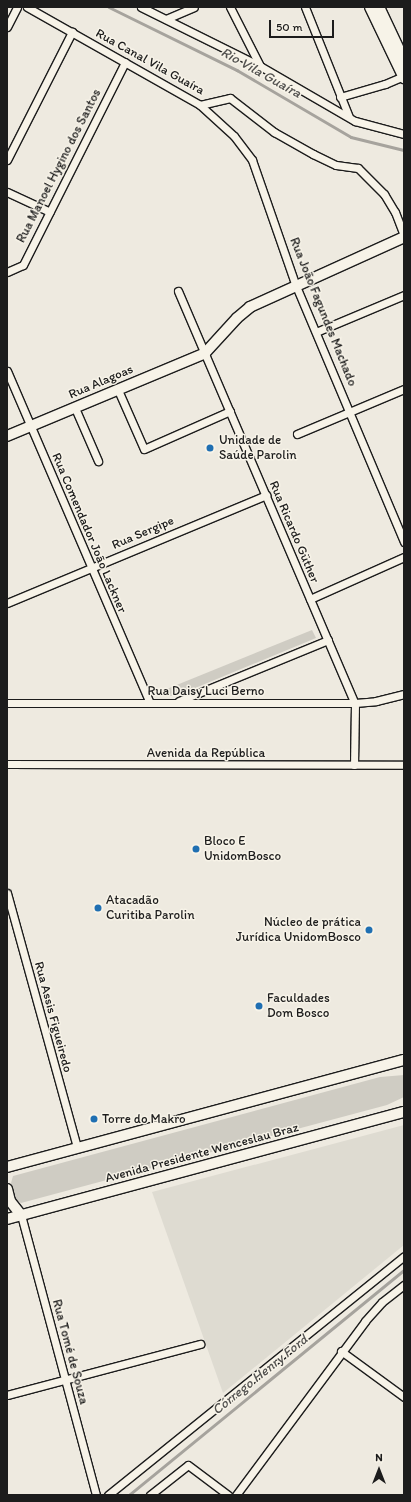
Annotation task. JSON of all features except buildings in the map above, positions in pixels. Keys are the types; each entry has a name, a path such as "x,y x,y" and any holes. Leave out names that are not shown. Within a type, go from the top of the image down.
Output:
{"main road":[{"path":"370,7 404,77"},
{"path":"379,7 404,60"},
{"path":"205,353 246,310 404,236"},
{"name":"Rua Alagoas","path":"7,436 205,353"},
{"path":"7,1168 404,1060"},
{"name":"Avenida Presidente Wenceslau Braz","path":"7,1219 404,1112"},
{"path":"7,1189 10,1201 21,1215"}],"street":[{"path":"7,27 17,7"},
{"name":"Rua Canal Vila Guaíra","path":"27,7 200,105 230,98 274,132 312,154 336,165 358,168 384,194 395,212 404,236"},
{"path":"141,7 260,66 349,118 360,123 404,134"},
{"path":"166,20 194,7"},
{"path":"230,7 260,66"},
{"path":"305,7 349,118"},
{"path":"7,160 72,32"},
{"name":"Rua Manoel Hygino dos Santos","path":"7,272 23,265 125,62"},
{"path":"340,97 404,77"},
{"name":"Rua João Fagundes Machado","path":"200,105 234,136 252,160 296,286 404,542"},
{"path":"7,192 50,212"},
{"name":"Rua Ricardo Güther","path":"178,291 355,703 354,765"},
{"path":"316,332 404,295"},
{"name":"Rua Comendador João Lackner","path":"7,371 150,703"},
{"path":"297,434 404,389"},
{"path":"118,390 144,448 230,411"},
{"path":"75,408 98,461"},
{"name":"Rua Sergipe","path":"7,603 266,495"},
{"path":"310,599 404,557"},
{"path":"175,703 328,640"},
{"name":"Rua Daisy Luci Berno","path":"7,704 355,703 376,701 404,694"},
{"name":"Avenida da República","path":"7,764 404,765"},
{"name":"Rua Assis Figueiredo","path":"7,892 77,1148"},
{"name":"Rua Tomé de Souza","path":"21,1215 96,1495"},
{"path":"108,1495 404,1256"},
{"path":"236,1495 341,1351 374,1310 404,1285"},
{"path":"7,1396 200,1344"},
{"path":"341,1351 404,1397"},
{"path":"150,1495 188,1465 228,1495"}],"shaded area":[{"path":"312,630 316,638 176,696 152,695"},
{"path":"404,1075 404,1097 387,1105 21,1203 15,1199 11,1183 13,1176 380,1077"},
{"path":"404,1125 404,1245 223,1393 152,1192"}],"waterway":[{"name":"Rio Vila Guaíra","path":"109,7 237,70 351,137 404,150"},
{"name":"Córrego Henry Ford","path":"129,1495 404,1270"}],"place":[{"name":"Unidade de Saúde Parolin","path":"210,448"},
{"name":"Bloco E UnidomBosco","path":"196,849"},
{"name":"Atacadão Curitiba Parolin","path":"98,908"},
{"name":"Núcleo de prática Jurídica UnidomBosco","path":"369,930"},
{"name":"Faculdades Dom Bosco","path":"259,1006"},
{"name":"Torre do Makro","path":"94,1119"}]}
